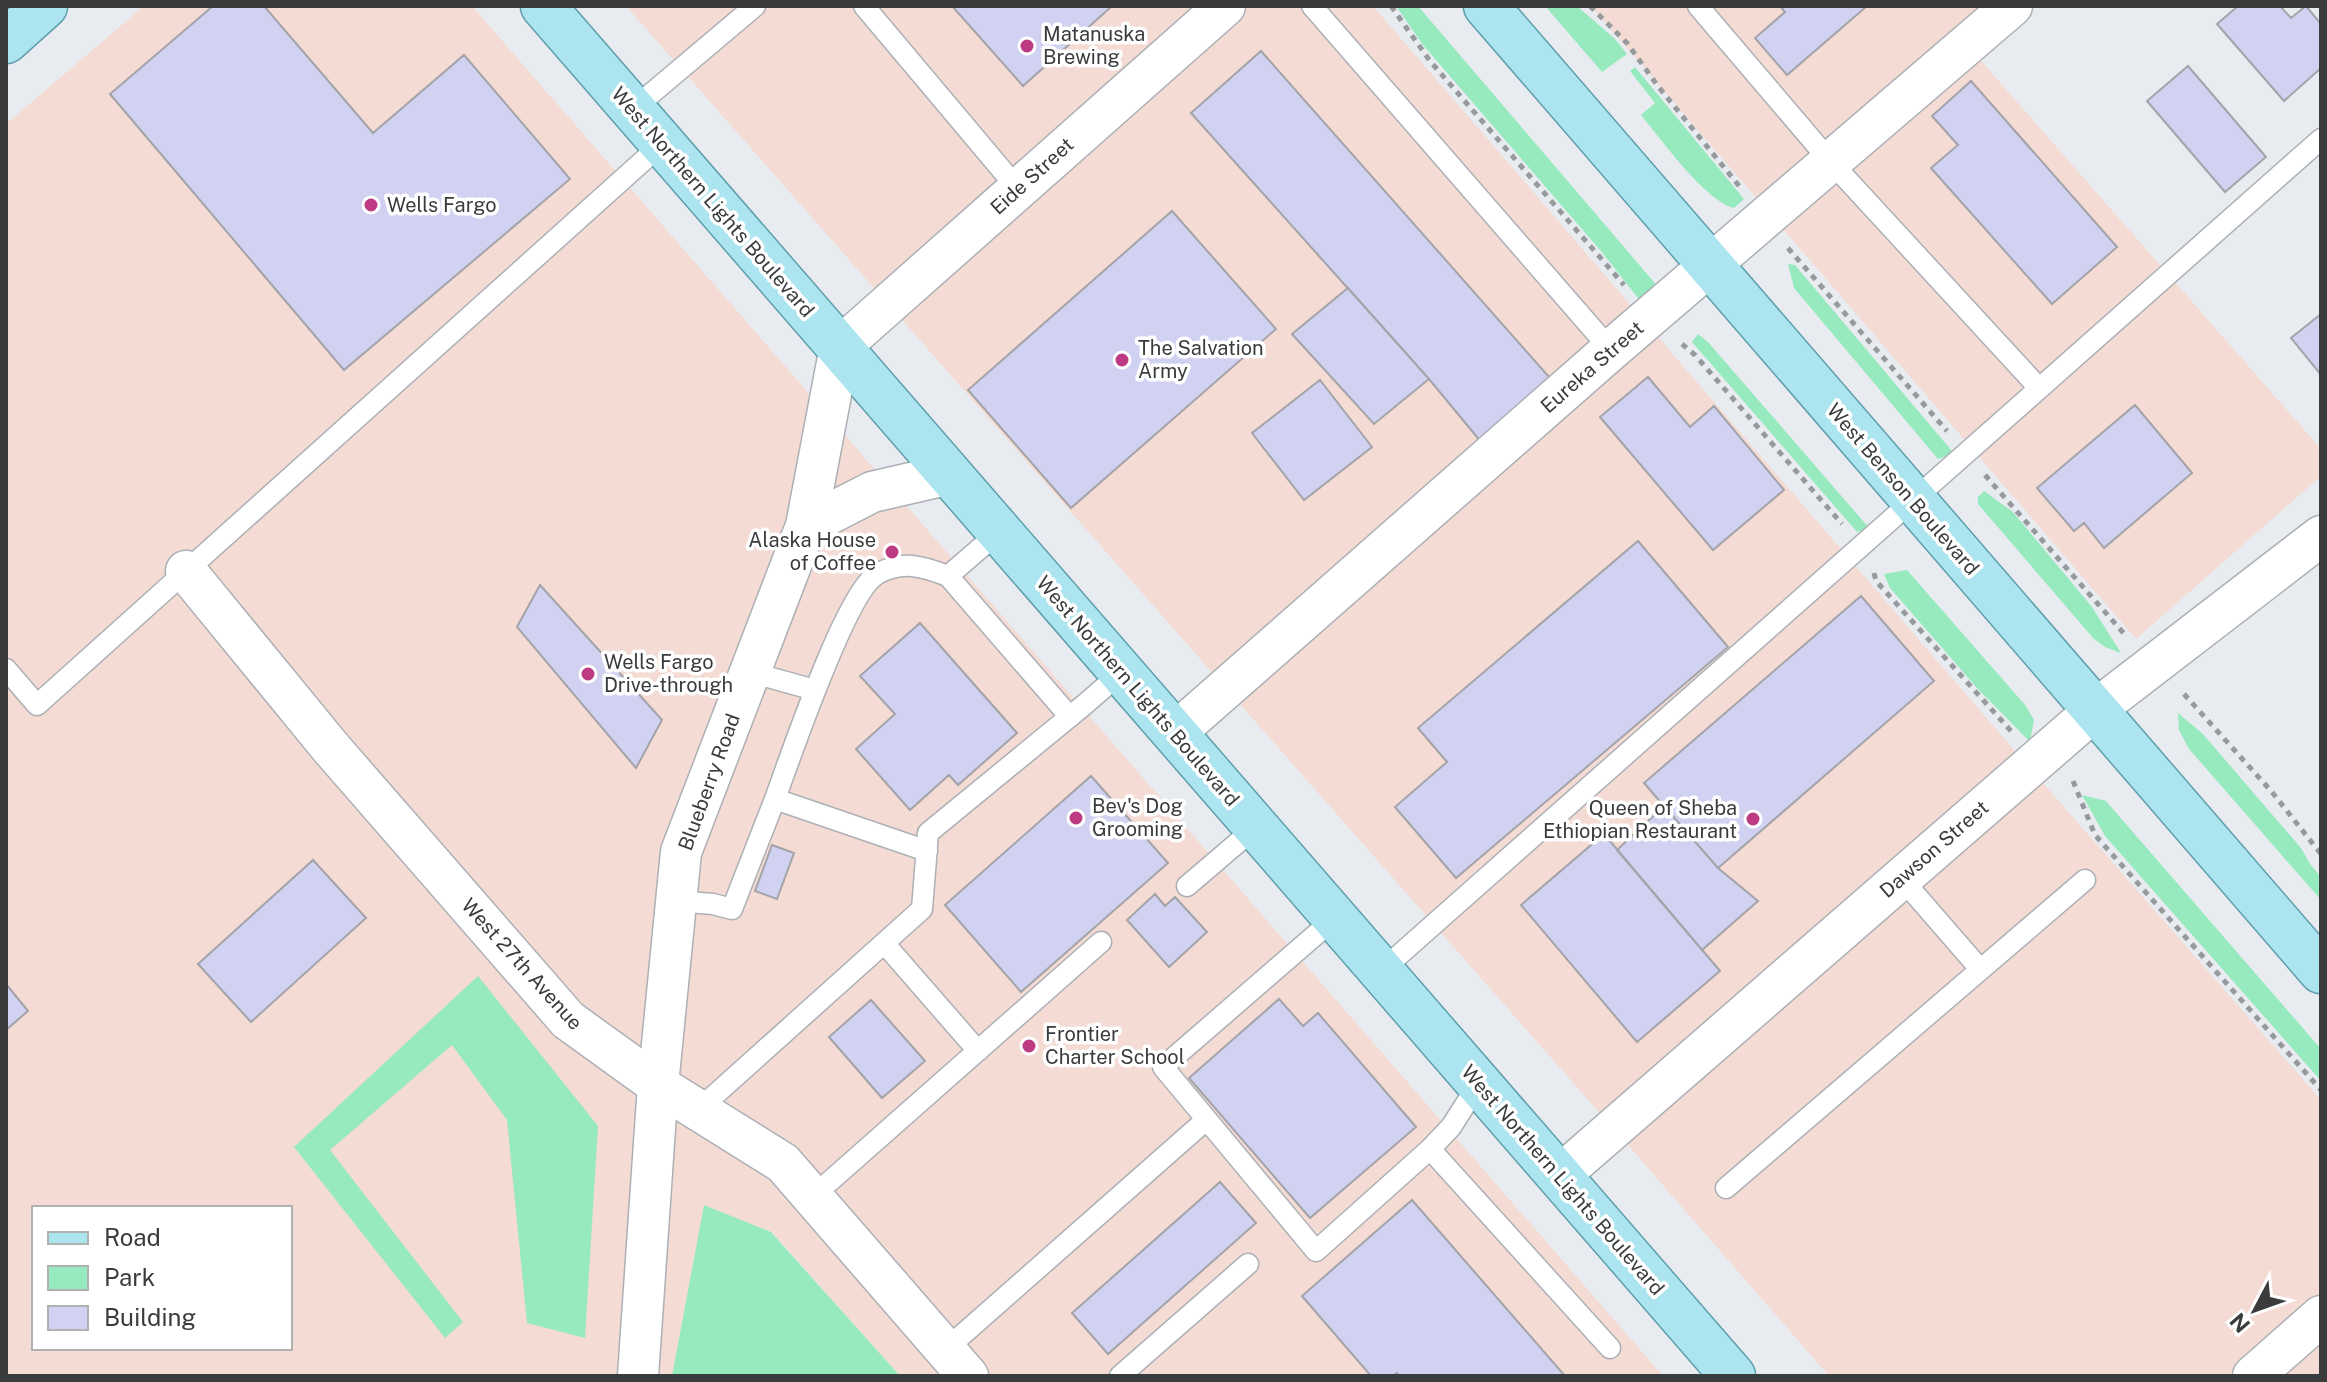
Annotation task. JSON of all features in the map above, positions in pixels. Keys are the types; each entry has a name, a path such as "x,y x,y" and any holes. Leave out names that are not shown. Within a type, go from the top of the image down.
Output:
{"main road":[{"path":"6,41 45,6"},
{"name":"West Northern Lights Boulevard","path":"543,6 1733,1376"},
{"name":"West Benson Boulevard","path":"1486,6 2321,971"}],"street":[{"name":"Eide Street","path":"840,347 1225,6"},
{"name":"Eureka Street","path":"1175,733 1611,350 2012,6"},
{"name":"Blueberry Road","path":"638,1376 658,1085 681,852 806,526 840,347"},
{"path":"806,526 872,492 950,474"},
{"name":"Dawson Street","path":"1559,1176 2095,710 2321,536"},
{"name":"West 27th Avenue","path":"186,571 331,748 568,1020 658,1085 783,1163 956,1363"},
{"path":"2253,1376 2321,1316"}],"lane":[{"path":"633,109 755,6"},
{"path":"864,6 1018,189"},
{"path":"1312,6 1611,350"},
{"path":"1698,6 1830,161 2039,388"},
{"path":"1381,971 2321,139"},
{"path":"6,669 37,705 663,143"},
{"path":"948,576 1000,531"},
{"path":"676,901 732,909 815,690 849,611 873,576 899,565 920,566 948,576 1070,717"},
{"path":"750,672 815,690"},
{"path":"698,1110 922,909 928,833 1122,672"},
{"path":"775,799 927,851"},
{"path":"1187,886 1256,827"},
{"path":"1901,878 1980,969"},
{"path":"1726,1188 2085,880"},
{"path":"1335,918 1163,1067 1316,1251 1430,1149 1451,1127 1479,1083"},
{"path":"812,1197 1101,942"},
{"path":"884,943 978,1051"},
{"path":"956,1363 1206,1120"},
{"path":"1430,1149 1610,1348"},
{"path":"1120,1376 1248,1264"}],"shaded area":[{"path":"144,6 472,6 1663,1376 900,1376 772,1232 704,1206 672,1376 6,1376 6,124"},
{"path":"626,6 1373,6 2014,750 2321,1100 2321,1376 1829,1376"},
{"path":"1591,6 1980,6 1955,31 2321,449 2321,476 2136,639"}],"green space":[{"path":"1396,6 1418,6 1665,295 1646,308 1600,250 1423,45"},
{"path":"1545,6 1577,6 1615,39 1627,54 1602,72"},
{"path":"1635,67 1744,199 1734,208 1722,203 1697,182 1641,115 1655,103 1630,71"},
{"path":"1788,264 1795,265 1952,451 1951,455 1938,459 1794,288"},
{"path":"1698,334 1870,529 1857,532 1692,342"},
{"path":"1984,491 2013,512 2092,607 2121,653 2093,638 1978,504 1978,497"},
{"path":"1907,570 2026,706 2034,720 2030,742 1977,688 1890,588 1884,574"},
{"path":"2178,713 2203,734 2301,848 2321,877 2321,900 2189,749 2179,730"},
{"path":"2082,795 2106,801 2321,1049 2321,1081 2105,836"},
{"path":"478,976 598,1126 585,1338 527,1323 507,1120 452,1045 330,1150 463,1322 445,1338 294,1147"},
{"path":"704,1205 771,1232 900,1376 672,1376"}],"building":[{"name":"Wells Fargo","path":"213,6 264,6 373,133 464,55 570,179 344,370 110,94"},
{"name":"Matanuska Brewing","path":"952,6 1112,6 1023,86"},
{"path":"1780,6 1867,6 1787,75 1755,38 1785,12"},
{"path":"2238,6 2280,6 2291,18 2306,6 2321,24 2321,68 2284,101 2217,24"},
{"path":"1261,51 1557,386 1486,448 1429,379 1191,113"},
{"path":"2188,66 2266,157 2225,192 2147,101"},
{"path":"1971,81 2117,247 2052,304 1931,168 1958,145 1932,116"},
{"name":"The Salvation Army","path":"1172,211 1276,329 1071,508 968,390"},
{"path":"1348,288 1429,379 1374,424 1292,334"},
{"path":"2321,314 2321,375 2291,338"},
{"path":"1648,377 1690,427 1714,406 1784,490 1713,550 1600,417"},
{"path":"1320,380 1372,447 1304,500 1252,433"},
{"path":"2135,405 2192,473 2104,548 2084,523 2074,531 2037,488"},
{"path":"1638,541 1728,647 1456,878 1395,807 1447,762 1418,728"},
{"name":"Wells Fargo Drive-through","path":"540,585 662,720 636,768 517,627"},
{"path":"1861,596 1934,681 1718,868 1644,783"},
{"path":"920,623 1017,733 958,785 949,775 910,810 856,749 895,714 860,676"},
{"path":"1091,776 1168,863 1021,992 945,905"},
{"path":"1664,806 1718,868 1758,901 1702,950 1617,850"},
{"path":"1604,834 1720,971 1637,1042 1521,905"},
{"path":"772,845 794,853 777,899 755,891"},
{"path":"313,860 366,918 251,1022 198,964"},
{"path":"1155,894 1165,906 1175,897 1207,932 1169,967 1127,920"},
{"path":"6,984 28,1011 6,1030"},
{"path":"1279,999 1303,1026 1318,1013 1416,1127 1310,1218 1189,1078"},
{"path":"871,1000 925,1061 882,1098 829,1037"},
{"path":"1220,1182 1256,1223 1108,1354 1072,1313"},
{"path":"1412,1200 1565,1376 1399,1376 1397,1373 1392,1376 1371,1376 1302,1296"}],"place":[{"name":"Matanuska Brewing","path":"1027,46"},
{"name":"Wells Fargo","path":"371,205"},
{"name":"The Salvation Army","path":"1122,360"},
{"name":"Alaska House of Coffee","path":"892,552"},
{"name":"Wells Fargo Drive-through","path":"588,674"},
{"name":"Bev's Dog Grooming","path":"1076,818"},
{"name":"Queen of Sheba Ethiopian Restaurant","path":"1753,819"},
{"name":"Frontier Charter School","path":"1029,1046"}]}
